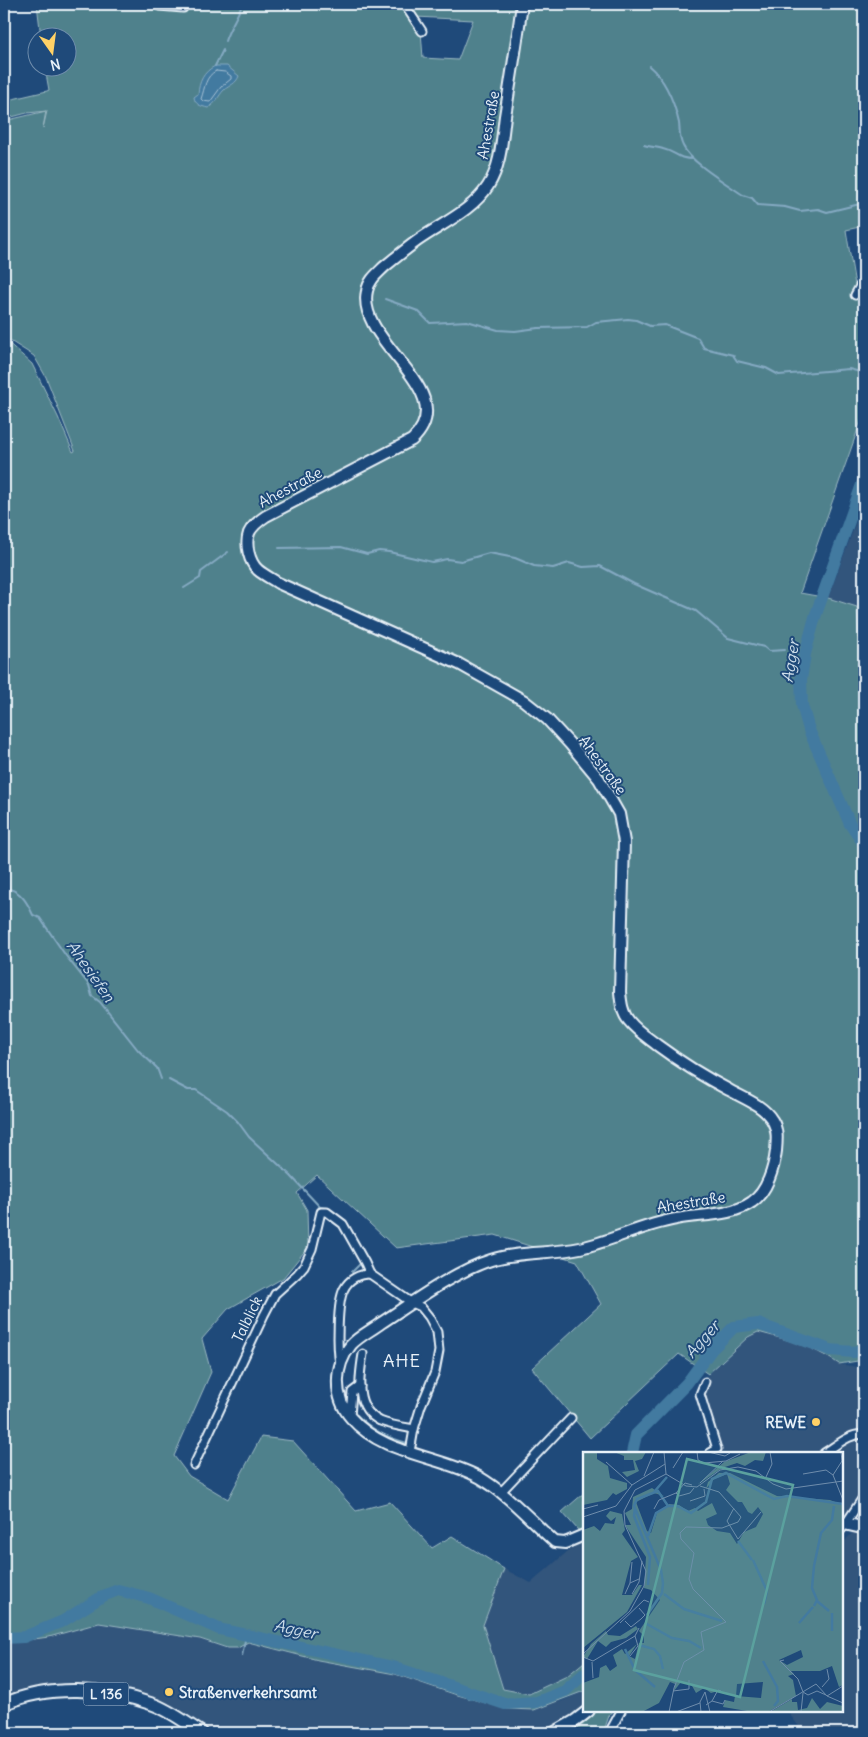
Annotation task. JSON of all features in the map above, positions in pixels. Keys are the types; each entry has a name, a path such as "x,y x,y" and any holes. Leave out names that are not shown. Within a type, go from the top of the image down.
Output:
{"main road":[{"name":"Ahestraße","path":"522,4 499,157 489,184 477,201 392,260 372,278 367,291 367,304 372,320 384,341 410,373 426,402 425,421 419,434 412,440 266,516 249,532 248,549 252,563 257,570 278,583 459,664 523,700 547,719 570,744 599,779 618,814 624,842 620,992 622,1008 628,1021 642,1034 701,1075 759,1106 772,1119 777,1134 773,1170 764,1188 754,1201 732,1211 677,1218 649,1224 578,1248 502,1256 488,1260 460,1273 353,1343 341,1365 338,1388 340,1400 350,1416 372,1435 383,1442 451,1465 478,1477 501,1492 555,1542 565,1543 583,1535"},
{"path":"843,1526 864,1528"},
{"name":"L 136","path":"4,1704 12,1700 41,1693 84,1691 112,1694 152,1704 180,1718 202,1733"},
{"path":"554,1733 587,1712"}],"street":[{"path":"159,6 183,8 184,4"},
{"path":"404,4 422,31"},
{"path":"855,295 864,279"},
{"name":"Talblick","path":"194,1466 271,1301 283,1286 297,1274 312,1249 321,1212 327,1212 343,1224 370,1274 412,1303 421,1307 438,1332 439,1352 414,1429 410,1452"},
{"path":"341,1365 338,1356 338,1329 343,1290 350,1281 360,1274 370,1274"},
{"path":"364,1354 360,1386 361,1401 370,1415 381,1421 414,1429"},
{"path":"705,1382 700,1394 717,1449 712,1452"},
{"path":"350,1416 352,1392 360,1386"},
{"path":"501,1492 571,1418"},
{"path":"826,1452 852,1436 863,1433"},
{"path":"843,1526 864,1496"},
{"path":"608,1733 620,1712"}],"shaded area":[{"path":"864,501 864,641 859,639 857,607 828,598"},
{"path":"758,1332 802,1343 839,1364 857,1367 864,1378 864,1519 843,1516 843,1452 705,1452 713,1448 697,1394 703,1380 748,1337"},
{"path":"864,1520 864,1727 855,1733 804,1733 788,1712 843,1712 843,1543"},
{"path":"583,1542 583,1663 567,1676 529,1694 503,1689 483,1625 504,1569 531,1583 575,1545"},
{"path":"99,1623 200,1639 227,1648 238,1648 248,1642 318,1660 395,1674 507,1709 562,1701 583,1691 583,1712 597,1712 578,1729 569,1733 215,1733 151,1697 84,1685 38,1688 4,1698 4,1643 49,1636"}],"green space":[{"path":"37,4 152,4 178,6 195,4 399,4 421,31 423,58 458,60 473,20 416,17 407,4 864,4 864,226 846,230 855,285 864,290 864,412 800,593 828,598 857,607 859,638 864,641 864,1360 839,1364 809,1348 758,1332 748,1337 708,1374 679,1354 590,1438 532,1368 601,1304 577,1261 495,1235 396,1248 317,1175 297,1193 307,1210 308,1247 283,1278 228,1309 202,1339 211,1372 174,1456 189,1476 228,1499 261,1437 293,1441 356,1511 390,1502 432,1548 452,1536 504,1569 483,1625 503,1689 529,1694 567,1676 583,1663 583,1691 534,1710 507,1709 395,1674 318,1660 248,1642 238,1648 227,1648 200,1639 99,1623 49,1637 4,1643 4,339 32,364 73,452 75,451 46,377 34,356 4,337 4,121 45,111 4,119 4,101 49,90 47,78 78,78 78,28 40,28"},
{"path":"583,1494 583,1529 578,1530 562,1512"},
{"path":"597,1712 612,1712 603,1733 569,1733 578,1729"}],"water":[{"path":"215,66 227,66 239,76 208,108 197,103 194,97 198,94 199,85 205,74"}],"waterway":[{"path":"225,41 242,4"},
{"path":"860,4 864,8"},
{"path":"215,66 223,50"},
{"path":"649,66 665,84 672,99 679,123 681,141 687,152 710,172 743,195 752,198 758,205 785,207 800,211 818,209 827,212 864,203"},
{"path":"644,145 667,150 683,158 693,159"},
{"path":"385,299 418,311 430,323 467,321 498,330 515,331 538,328 587,327 596,322 636,320 650,326 665,325 698,338 704,348 733,355 737,361 766,368 779,375 849,369 864,373"},
{"name":"Agger","path":"864,479 815,617 805,654 801,680 802,705 809,730 850,824 864,844"},
{"path":"279,548 341,547 367,554 379,551 389,552 432,562 447,559 461,561 489,553 515,558 534,566 553,568 569,563 583,567 600,566 634,584 696,611 728,638 764,647 769,651 785,650"},
{"path":"184,588 200,578 201,572 228,552"},
{"name":"Ahesiefen","path":"4,878 8,882 9,889 21,895 33,915 40,918 89,985 92,996 100,1002 138,1050 157,1068 161,1079"},
{"name":"Ahesiefen","path":"169,1080 188,1090 196,1090 227,1111 249,1137 291,1176 320,1207 330,1209 334,1214"},
{"name":"Ahesiefen","path":"352,1272 361,1263 357,1255"},
{"name":"Agger","path":"632,1452 636,1435 687,1383 712,1349 734,1327 758,1324 830,1350 853,1352 864,1350"},
{"name":"Ahesiefen","path":"357,1415 380,1433 407,1443"},
{"name":"Ahesiefen","path":"479,1485 494,1493"},
{"name":"Ahesiefen","path":"503,1501 509,1506"},
{"name":"Ahesiefen","path":"513,1510 523,1520"},
{"name":"Agger","path":"4,1638 24,1637 63,1621 103,1596 118,1590 149,1598 219,1629 393,1667 505,1704 537,1702 565,1691 583,1675"},
{"path":"242,1656 246,1635"}],"place":[{"name":"REWE","path":"816,1422"},
{"name":"Straßenverkehrsamt","path":"169,1692"}],"district":[{"name":"AHE","path":"402,1360"}]}
